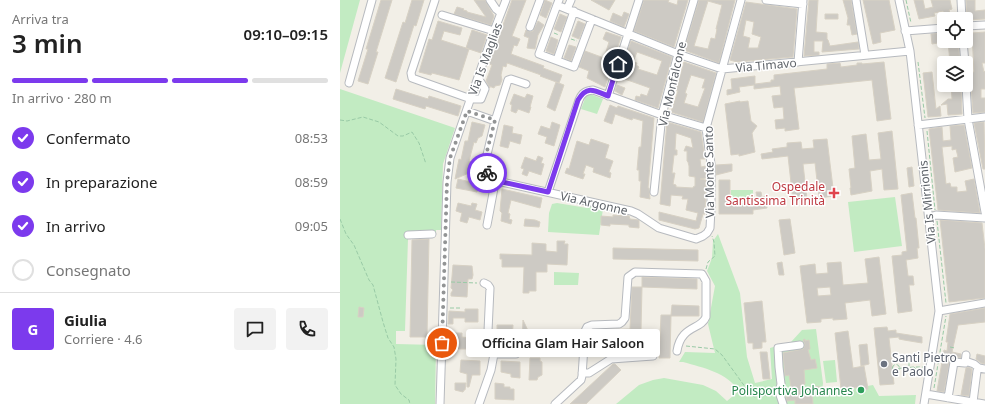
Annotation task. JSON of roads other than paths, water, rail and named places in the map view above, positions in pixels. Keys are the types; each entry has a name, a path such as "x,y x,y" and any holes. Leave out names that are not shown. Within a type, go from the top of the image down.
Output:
{"street":[{"path":"349,83 372,0"},
{"path":"435,0 411,73 412,78 471,99"},
{"path":"490,0 496,10 501,13"},
{"name":"Via Is Maglias","path":"440,404 447,182 450,158 506,0"},
{"path":"530,27 540,0"},
{"path":"557,60 571,10 571,0"},
{"path":"608,96 639,0"},
{"name":"Via Monfalcone","path":"654,192 662,115 694,0"},
{"name":"Via Monte Santo","path":"710,228 711,164 706,128 741,0"},
{"path":"766,0 803,2 798,62"},
{"path":"856,0 865,55"},
{"name":"Via Is Mirrionis","path":"899,0 910,51 939,311 924,404"},
{"path":"961,0 962,12"},
{"path":"558,1 539,54 574,67 592,19"},
{"name":"Via Timavo","path":"558,1 571,10 627,34 678,54 722,68 910,51"},
{"path":"442,15 494,31"},
{"path":"973,26 985,25"},
{"path":"906,31 937,29"},
{"path":"487,225 494,188 493,180 489,176 484,163 495,120 508,80 511,79 526,84"},
{"path":"548,192 578,100 587,90 593,90 662,115 706,128"},
{"path":"966,92 968,119 985,212"},
{"path":"467,111 495,120"},
{"path":"918,125 985,117"},
{"name":"Via Argonne","path":"493,180 631,210 659,228 696,238 703,236 710,228"},
{"path":"928,217 936,215 985,218"},
{"path":"408,234 432,234"},
{"path":"555,404 581,380 586,327 592,325 619,324 625,318 628,278 635,272 702,274 705,277 705,321 687,331 677,348"},
{"path":"484,283 490,288 488,331 490,350 494,354 516,354"},
{"path":"939,311 985,303"},
{"path":"434,342 442,343"},
{"path":"783,404 779,392 781,384 778,348 800,345"},
{"path":"479,404 491,370 494,354"},
{"path":"582,373 589,374 611,359 653,356"},
{"path":"948,398 954,362 965,363 966,358 982,369"},
{"path":"970,402 977,371 982,369"},
{"path":"926,394 984,404"}],"place":[{"name":"Ospedale Santissima Trinità","path":"834,193"},
{"name":"Officina Glam Hair Saloon","path":"442,343"},
{"name":"Santi Pietro e Paolo","path":"884,364"},
{"name":"Polisportiva Johannes","path":"861,390"}]}
